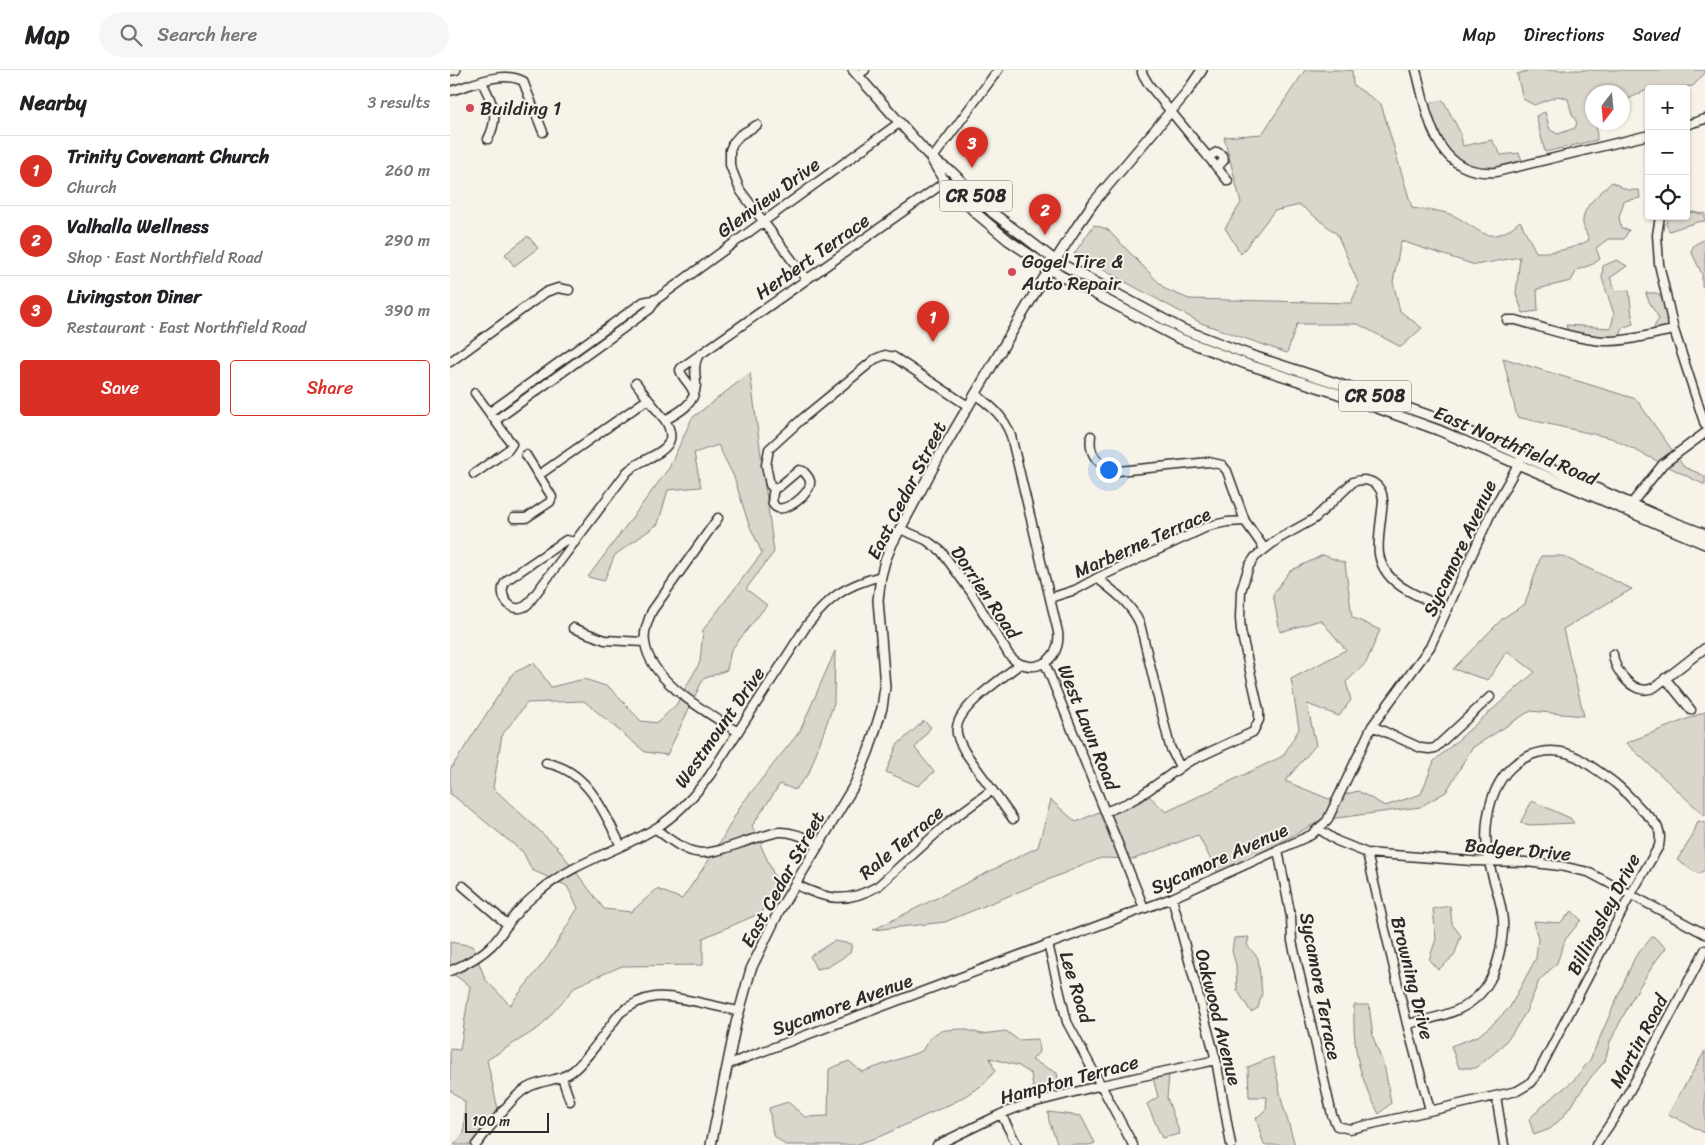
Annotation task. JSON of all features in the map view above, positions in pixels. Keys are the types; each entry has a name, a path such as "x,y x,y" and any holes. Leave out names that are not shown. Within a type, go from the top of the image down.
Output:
{"main road":[{"name":"East Cedar Street","path":"711,1145 739,1011 751,969 778,911 855,784 869,750 882,708 885,687 879,617 881,576 885,561 941,453 1053,265 1094,202 1202,70"},
{"name":"CR 508","path":"858,72 899,123"},
{"name":"East Northfield Road","path":"899,123 932,159 952,172 981,202 1053,265 1182,329 1442,420 1523,454 1705,544"},
{"name":"East Northfield Road","path":"932,159 945,182 1002,235 1178,338 1438,430 1519,464 1705,534"},
{"path":"945,182 953,180 975,202 981,202"},
{"path":"1195,345 1198,335"},
{"path":"1276,374 1279,364"},
{"path":"1359,401 1361,391"},
{"path":"1438,430 1442,420"}],"street":[{"path":"450,72 456,70"},
{"path":"932,159 998,70"},
{"path":"1142,70 1149,85 1228,181"},
{"path":"1416,70 1433,132 1439,145 1456,162 1472,170 1496,172 1645,136"},
{"path":"450,91 502,76 514,77 523,81 542,132"},
{"path":"482,82 493,105 495,116 493,129 488,140"},
{"path":"1690,124 1705,119"},
{"name":"Glenview Drive","path":"496,420 650,309 657,299 899,123"},
{"path":"757,125 733,142 730,150 730,165 740,190 806,279"},
{"path":"1208,157 1217,152 1222,154 1224,160 1217,168"},
{"name":"Herbert Terrace","path":"694,394 691,385 682,376 680,370 945,182"},
{"path":"1659,220 1657,235 1659,264 1674,330 1705,424"},
{"path":"450,362 546,292 558,288 569,290"},
{"name":"Glenview Drive","path":"490,412 643,302 657,299"},
{"path":"1507,320 1516,320 1586,339 1604,341 1618,341 1674,330"},
{"path":"774,488 770,485 766,465 769,449 874,359 885,355 894,357 968,406"},
{"path":"665,420 685,408 692,401 696,386 694,366 698,356"},
{"path":"575,542 566,540 507,580 502,587 506,602 515,609 525,608 575,542 628,472 634,466 664,449 671,441 671,429 636,383"},
{"path":"474,474 512,446 496,420 475,393"},
{"name":"West Lawn Road","path":"975,394 994,409 1003,419 1009,430 1059,638 1054,654 1045,663 1144,908"},
{"path":"539,476 648,399"},
{"path":"1629,506 1664,464 1705,433"},
{"path":"1091,436 1090,445 1097,461 1110,469 1118,470 1209,462 1222,466 1227,470 1245,521 1264,548"},
{"name":"Sycamore Avenue","path":"729,1064 1172,898 1311,835 1319,829 1327,820 1372,726 1430,647 1491,513 1523,454"},
{"path":"514,518 526,518 551,500 552,495 526,455"},
{"path":"799,470 803,471 810,480 806,493 783,509 776,506 773,502 774,488 780,486 799,470"},
{"path":"1106,812 1140,796 1180,767 1253,732 1258,724 1259,711 1241,631 1240,604 1244,577 1255,557 1264,548 1314,519 1353,482 1369,480 1380,488 1383,496 1379,553 1389,576 1400,586 1448,609"},
{"path":"718,518 652,612 644,642 650,658 678,693 738,732"},
{"name":"Marberne Terrace","path":"1050,598 1075,590 1209,526 1245,521"},
{"name":"Dorrien Road","path":"900,529 926,540 941,551 971,592 1009,655 1020,664 1035,666 1045,663"},
{"name":"Westmount Drive","path":"450,970 461,966 491,946 530,899 555,879 656,829 676,812 701,787 807,625 821,608 848,587 881,576"},
{"path":"1097,578 1128,604 1140,624 1170,746 1180,767"},
{"path":"573,628 605,640 644,642"},
{"path":"1613,654 1615,666 1634,687 1650,690 1705,648"},
{"path":"1013,819 965,752 960,743 956,728 959,720 973,702 1020,664"},
{"path":"1665,678 1691,710"},
{"path":"1372,726 1429,750 1435,748 1490,697"},
{"name":"Billingsley Drive","path":"1337,1126 1350,1129 1517,1091 1529,1084 1538,1073 1631,894 1659,846 1658,827 1617,785 1576,756 1550,752 1530,756 1519,762 1504,775 1497,786 1490,808 1486,835 1489,861 1502,910 1504,928 1490,982 1475,1000 1464,1008 1450,1014 1407,1024"},
{"path":"546,763 559,765 571,772 588,788 603,811 621,846"},
{"name":"Rale Terrace","path":"795,884 820,895 834,898 866,893 878,886 950,821 992,790"},
{"path":"656,829 675,845 697,854 720,850 778,832 795,834 820,844"},
{"name":"Badger Drive","path":"1319,829 1337,842 1367,853 1543,864 1588,872 1705,934"},
{"name":"Sycamore Terrace","path":"1278,850 1291,917 1292,941 1332,1115 1337,1126"},
{"name":"Browning Drive","path":"1367,853 1407,1024 1430,1110"},
{"path":"463,886 508,925"},
{"name":"Oakwood Avenue","path":"1172,898 1216,1060 1232,1145"},
{"name":"Lee Road","path":"1048,944 1067,1022 1133,1145"},
{"name":"Martin Road","path":"1596,1145 1638,1076 1705,950"},
{"path":"1696,966 1705,971"},
{"path":"476,1145 519,1093 539,1083 562,1078 574,1070 620,1013 629,1006 655,997 739,1011"},
{"name":"Hampton Terrace","path":"937,1145 1001,1114 1045,1099 1216,1060"},
{"path":"562,1078 570,1101"},
{"path":"1496,1096 1504,1145"},
{"path":"1001,1114 1017,1145"}],"shaded area":[{"path":"1305,70 1352,70 1353,85 1381,104 1412,208 1447,213 1482,233 1490,235 1508,230 1520,221 1536,252 1549,252 1577,246 1589,240 1583,225 1584,214 1594,199 1612,182 1627,190 1639,190 1640,198 1624,201 1619,217 1621,228 1629,230 1624,239 1608,239 1596,248 1600,259 1577,270 1571,281 1537,289 1538,311 1523,313 1516,294 1520,257 1475,265 1401,241 1393,282 1400,311 1422,328 1401,347 1358,324 1297,324 1287,353 1201,323 1074,254 1094,225 1107,229 1165,289 1189,299 1351,303 1359,285 1337,234 1300,205 1274,211 1241,254 1225,228 1241,203 1224,137 1262,134"},
{"path":"1531,70 1705,70 1705,73 1693,86 1645,85 1645,91 1630,98 1630,85 1585,85 1585,130 1596,130 1597,140 1545,152 1536,116 1545,112 1550,130 1558,134 1575,128 1577,123 1572,114 1568,99 1558,96 1534,105 1523,99 1517,74"},
{"path":"1443,100 1460,132 1463,146 1492,140 1501,155 1519,153 1522,160 1492,169 1483,169 1467,165 1453,157 1438,137 1429,103"},
{"path":"1690,213 1705,213 1705,221 1669,231 1666,224 1668,220 1690,220"},
{"path":"528,236 538,248 514,266 505,254"},
{"path":"1705,240 1705,288 1702,286 1702,274 1691,251 1694,245"},
{"path":"1617,260 1627,266 1610,278 1616,291 1629,290 1633,324 1622,328 1621,335 1610,338 1568,331 1566,325 1611,328 1614,314 1602,278 1603,266"},
{"path":"1646,293 1657,293 1663,298 1670,327 1654,332 1655,325 1659,319"},
{"path":"1503,358 1636,399 1684,467 1705,476 1705,485 1611,438 1517,417"},
{"path":"750,373 774,552 746,589 767,605 731,650 727,670 703,679 667,755 645,752 584,701 527,703 502,735 493,788 557,847 604,909 631,912 657,889 682,899 717,848 741,805 800,731 835,651 834,703 809,773 795,790 780,784 752,826 775,877 780,882 761,913 703,938 703,965 622,966 576,986 540,1027 487,1060 498,1109 471,1145 454,1145 464,1133 465,1102 450,1090 450,1049 460,1050 470,986 450,972 450,942 473,946 485,979 510,1005 548,957 578,908 567,886 532,870 523,852 450,794 450,770 513,673 534,663 551,687 584,679 609,687 641,721 657,723 676,705 700,662 703,630 762,553 748,522 734,477 718,445 694,453 701,487 668,490 658,524 615,555 604,581 588,577 669,468 692,418"},
{"path":"1323,555 1345,563 1352,617 1380,630 1366,663 1346,682 1351,700 1339,716 1307,704 1316,745 1285,781 1329,799 1358,791 1385,806 1421,794 1434,761 1535,672 1507,651 1488,680 1453,669 1503,618 1525,604 1541,556 1562,556 1632,589 1563,629 1584,716 1530,711 1472,748 1446,792 1420,807 1322,820 1219,875 1198,835 1134,859 1101,858 945,922 873,930 1038,847 1051,800 1076,822 1145,792 1166,812 1283,756 1299,729 1291,679 1346,650 1321,620 1280,632 1273,594 1290,571"},
{"path":"1705,712 1705,816 1626,743"},
{"path":"924,721 931,727 915,748 934,772 918,786 886,772 897,745"},
{"path":"1532,801 1570,818 1574,823 1531,825 1520,823"},
{"path":"1698,821 1705,823 1705,870 1698,874 1677,860 1692,837"},
{"path":"1450,906 1452,924 1461,936 1454,956 1438,970 1429,960 1436,939 1433,909"},
{"path":"1572,911 1581,920 1565,940 1557,963 1539,981 1526,1012 1512,1034 1499,1049 1476,1068 1459,1068 1451,1046 1478,1036 1510,1007 1536,958 1538,939 1534,921 1560,923"},
{"path":"1653,936 1666,948 1633,997 1610,1042 1605,1061 1591,1077 1563,1117 1550,1129 1534,1135 1529,1119 1573,1081 1590,1060 1635,957"},
{"path":"1249,937 1247,945 1258,958 1262,993 1258,1008 1251,1012 1237,990 1236,965 1232,951 1234,938"},
{"path":"834,941 852,944 850,953 828,967 816,969 810,956"},
{"path":"1354,1005 1369,1005 1373,1037 1385,1069 1391,1103 1379,1114 1366,1086 1358,1062"},
{"path":"963,1029 982,1034 1006,1031 1018,1040 1038,1039 1039,1052 1032,1060 1057,1073 1059,1088 1034,1094 1031,1074 1019,1066 990,1058 995,1071 984,1084 957,1101 881,1136 855,1145 785,1145 773,1135 769,1108 788,1102 805,1117 828,1116 829,1069 849,1061 862,1072 922,1051 930,1038 938,1032"},
{"path":"1705,1051 1705,1133 1668,1114"},
{"path":"1273,1057 1282,1102 1295,1145 1264,1145 1256,1118 1266,1110 1267,1097 1249,1097 1248,1067"},
{"path":"1169,1075 1167,1098 1180,1134 1162,1138 1147,1104 1158,1097 1153,1078"},
{"path":"1048,1112 1081,1116 1095,1143 1089,1145 1058,1145 1049,1121"}],"place":[{"name":"Building 1","path":"470,108"},
{"name":"Livingston Diner","path":"972,168"},
{"name":"Valhalla Wellness","path":"1045,235"},
{"name":"Gogel Tire & Auto Repair","path":"1012,272"},
{"name":"Trinity Covenant Church","path":"933,342"}]}
